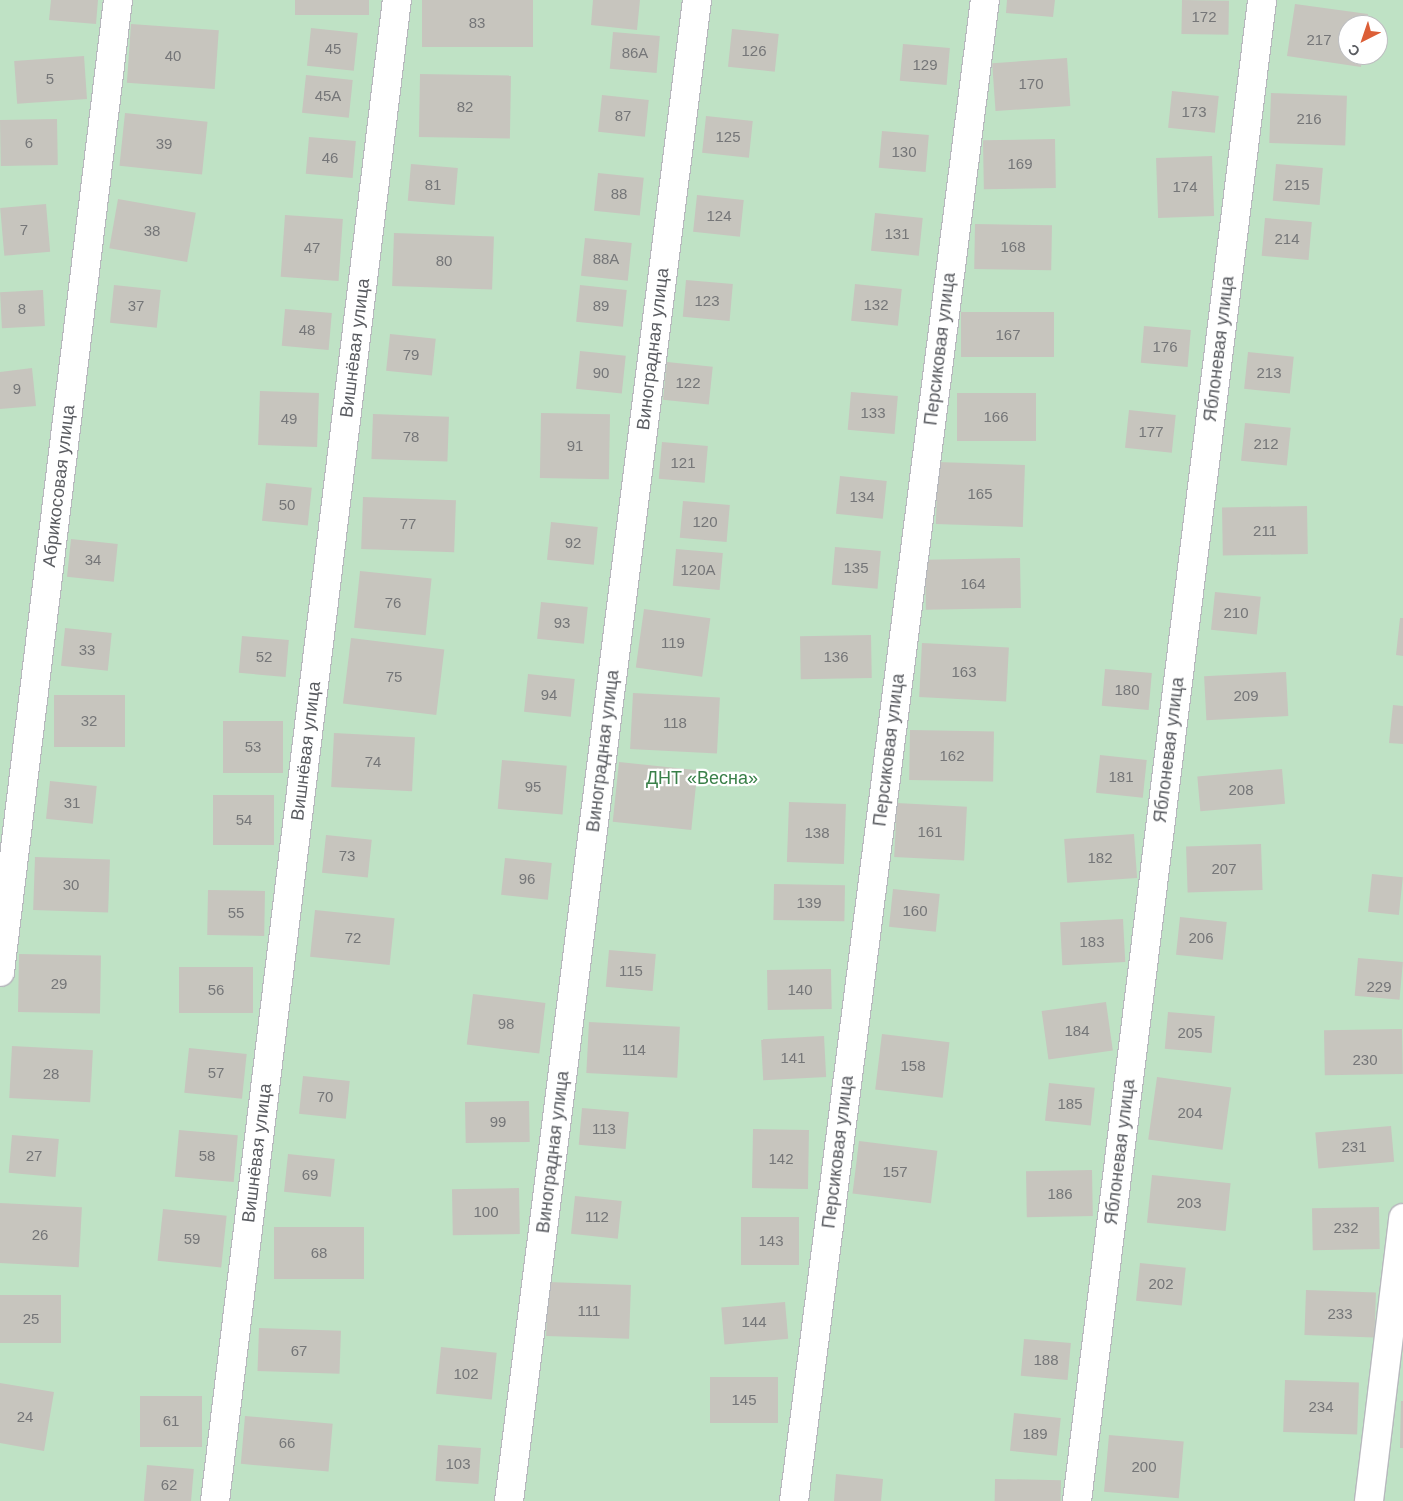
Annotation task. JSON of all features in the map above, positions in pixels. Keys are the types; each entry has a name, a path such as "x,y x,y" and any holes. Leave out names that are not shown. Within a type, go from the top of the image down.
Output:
{"lane":[{"name":"Абрикосовая улица","path":"0,972 118,0"},
{"name":"Вишнёвая улица","path":"215,1501 397,0"},
{"name":"Виноградная улица","path":"509,1501 697,0"},
{"name":"Персиковая улица","path":"794,1501 984,0"},
{"name":"Яблоневая улица","path":"1077,1501 1262,0"},
{"path":"1369,1501 1403,1218"}],"green space":[{"name":"ДНТ «Весна»","path":"0,0 1403,0 1403,1501 0,1501"}],"building":[{"path":"51,0 98,0 96,24 49,20"},
{"path":"295,0 369,0 369,15 295,15"},
{"path":"422,0 533,0 533,47 422,47"},
{"path":"593,0 640,0 637,30 591,25"},
{"path":"1007,0 1055,0 1053,17 1006,13"},
{"path":"1182,0 1229,1 1228,35 1181,34"},
{"path":"1295,4 1368,14 1338,15 1338,64 1287,56"},
{"path":"131,24 219,30 215,89 127,83"},
{"path":"311,28 358,33 354,71 307,66"},
{"path":"732,29 779,34 775,72 728,67"},
{"path":"613,32 660,36 657,73 610,69"},
{"path":"903,44 950,48 947,85 900,81"},
{"path":"84,56 87,99 17,104 14,61"},
{"path":"1067,58 1070,106 996,111 992,63"},
{"path":"420,74 511,76 510,139 419,137"},
{"path":"306,75 353,80 349,118 302,113"},
{"path":"1172,91 1219,96 1215,133 1168,128"},
{"path":"1271,93 1347,96 1345,146 1269,143"},
{"path":"602,95 649,100 645,137 598,132"},
{"path":"125,113 208,122 202,174 119,166"},
{"path":"706,116 753,121 749,158 702,153"},
{"path":"57,119 58,165 1,166 0,120"},
{"path":"882,131 929,135 926,172 879,168"},
{"path":"309,137 356,141 353,178 306,174"},
{"path":"1055,139 1056,188 984,189 983,140"},
{"path":"1212,156 1214,216 1158,218 1156,158"},
{"path":"411,164 458,168 455,205 408,201"},
{"path":"1276,164 1323,168 1320,205 1273,201"},
{"path":"598,173 644,178 640,216 594,211"},
{"path":"697,195 744,200 740,237 693,232"},
{"path":"118,199 196,213 187,262 109,248"},
{"path":"46,204 50,252 4,256 0,208"},
{"path":"875,213 923,218 919,256 871,251"},
{"path":"285,215 343,219 339,281 281,277"},
{"path":"1265,218 1312,222 1309,260 1262,256"},
{"path":"975,224 1052,225 1051,270 974,269"},
{"path":"394,233 494,236 492,289 392,286"},
{"path":"585,238 632,243 628,281 581,276"},
{"path":"686,280 733,284 730,321 683,317"},
{"path":"855,284 902,289 898,326 851,321"},
{"path":"114,285 161,290 157,328 110,323"},
{"path":"580,285 627,290 623,327 576,322"},
{"path":"43,290 45,326 2,328 0,292"},
{"path":"285,309 332,313 329,350 282,346"},
{"path":"961,312 1054,312 1054,357 961,357"},
{"path":"1144,326 1191,330 1188,367 1141,363"},
{"path":"390,334 436,339 432,376 386,371"},
{"path":"580,351 626,356 622,394 576,389"},
{"path":"1248,352 1294,357 1290,394 1244,389"},
{"path":"667,362 713,367 709,405 663,400"},
{"path":"32,368 36,406 0,409 0,372"},
{"path":"260,391 319,393 317,447 258,445"},
{"path":"851,392 898,396 895,434 848,430"},
{"path":"957,393 1036,393 1036,441 957,441"},
{"path":"1129,410 1176,415 1172,453 1125,448"},
{"path":"541,413 610,414 609,479 540,478"},
{"path":"373,414 449,417 447,462 371,459"},
{"path":"1245,423 1291,428 1287,466 1241,461"},
{"path":"662,442 708,446 705,483 659,479"},
{"path":"938,462 1025,465 1023,527 936,524"},
{"path":"840,476 887,481 883,519 836,514"},
{"path":"266,483 312,488 308,526 262,521"},
{"path":"363,497 456,500 454,552 361,549"},
{"path":"683,501 730,505 727,542 680,538"},
{"path":"1307,506 1308,554 1223,555 1222,507"},
{"path":"551,522 598,527 594,565 547,560"},
{"path":"71,539 118,544 114,582 67,577"},
{"path":"835,547 881,551 878,589 832,585"},
{"path":"676,549 723,553 720,590 673,586"},
{"path":"1020,558 1021,608 926,610 925,560"},
{"path":"360,571 432,579 426,635 354,628"},
{"path":"1215,592 1261,597 1257,635 1211,630"},
{"path":"541,602 588,607 584,644 537,639"},
{"path":"644,609 710,618 702,677 636,667"},
{"path":"1400,618 1403,618 1403,656 1396,655"},
{"path":"65,628 112,633 108,671 61,666"},
{"path":"871,635 872,678 801,679 800,636"},
{"path":"242,636 289,640 286,677 239,673"},
{"path":"351,638 444,649 436,715 343,704"},
{"path":"922,643 1009,648 1006,701 919,697"},
{"path":"1105,669 1152,673 1149,710 1102,706"},
{"path":"1286,672 1288,716 1206,720 1204,676"},
{"path":"528,674 575,679 571,717 524,712"},
{"path":"633,693 720,698 717,753 630,749"},
{"path":"54,695 125,695 125,747 54,747"},
{"path":"1393,705 1403,706 1403,744 1389,743"},
{"path":"223,721 283,721 283,773 223,773"},
{"path":"910,730 994,731 993,781 909,780"},
{"path":"334,733 415,737 412,791 331,787"},
{"path":"1100,755 1147,760 1143,798 1096,793"},
{"path":"502,760 567,766 562,814 498,809"},
{"path":"619,762 698,770 691,830 613,822"},
{"path":"1282,769 1285,804 1200,811 1197,776"},
{"path":"50,781 97,786 93,824 46,819"},
{"path":"213,795 274,795 274,845 213,845"},
{"path":"789,802 846,804 844,864 787,862"},
{"path":"897,803 967,807 964,861 894,857"},
{"path":"1134,834 1137,878 1067,883 1064,839"},
{"path":"326,835 372,840 368,878 322,873"},
{"path":"1261,844 1263,890 1188,893 1186,847"},
{"path":"35,857 110,860 108,913 33,910"},
{"path":"505,858 552,863 548,900 501,895"},
{"path":"1372,874 1403,877 1399,915 1368,912"},
{"path":"774,884 845,885 844,921 773,920"},
{"path":"893,889 940,894 936,932 889,927"},
{"path":"208,890 265,891 264,936 207,935"},
{"path":"315,910 395,918 390,965 310,957"},
{"path":"1180,917 1227,922 1223,960 1176,955"},
{"path":"1123,919 1125,962 1062,965 1060,922"},
{"path":"609,950 656,954 653,991 606,987"},
{"path":"19,954 101,955 100,1013 18,1012"},
{"path":"1358,958 1403,962 1400,1000 1355,996"},
{"path":"179,967 253,967 253,1013 179,1013"},
{"path":"831,969 832,1009 768,1010 767,970"},
{"path":"473,994 545,1003 539,1054 467,1045"},
{"path":"1106,1002 1113,1051 1048,1060 1042,1011"},
{"path":"1168,1012 1215,1016 1212,1053 1165,1049"},
{"path":"589,1022 680,1027 677,1078 586,1073"},
{"path":"1402,1029 1403,1074 1325,1075 1324,1030"},
{"path":"882,1034 949,1042 943,1098 875,1090"},
{"path":"824,1036 826,1077 763,1080 761,1039"},
{"path":"12,1046 93,1050 90,1102 9,1098"},
{"path":"189,1048 247,1054 242,1099 184,1093"},
{"path":"303,1076 350,1081 346,1119 299,1114"},
{"path":"1157,1077 1231,1087 1223,1150 1148,1139"},
{"path":"1049,1083 1095,1088 1091,1126 1045,1121"},
{"path":"529,1101 530,1142 466,1143 465,1102"},
{"path":"582,1108 629,1112 626,1149 579,1145"},
{"path":"1391,1126 1394,1162 1318,1168 1315,1133"},
{"path":"753,1129 809,1130 808,1189 752,1188"},
{"path":"179,1130 238,1135 234,1182 175,1177"},
{"path":"12,1135 59,1139 56,1177 9,1173"},
{"path":"859,1141 937,1151 931,1203 853,1194"},
{"path":"288,1154 335,1159 331,1197 284,1192"},
{"path":"1092,1170 1093,1216 1027,1217 1026,1171"},
{"path":"1152,1175 1231,1183 1226,1231 1147,1223"},
{"path":"519,1188 520,1234 453,1235 452,1189"},
{"path":"575,1196 622,1201 618,1239 571,1234"},
{"path":"0,1203 82,1207 79,1267 0,1263"},
{"path":"1379,1207 1380,1249 1313,1250 1312,1208"},
{"path":"163,1209 227,1216 221,1267 158,1261"},
{"path":"741,1217 799,1217 799,1265 741,1265"},
{"path":"274,1227 364,1227 364,1279 274,1279"},
{"path":"1140,1263 1186,1268 1182,1306 1136,1301"},
{"path":"548,1282 631,1285 629,1339 546,1336"},
{"path":"1306,1290 1376,1292 1374,1337 1304,1335"},
{"path":"0,1295 61,1295 61,1343 0,1343"},
{"path":"785,1302 788,1339 724,1344 721,1308"},
{"path":"259,1328 341,1331 339,1374 257,1371"},
{"path":"1024,1339 1071,1343 1068,1380 1021,1376"},
{"path":"441,1347 497,1353 492,1400 436,1394"},
{"path":"710,1377 778,1377 778,1423 710,1423"},
{"path":"1285,1380 1359,1383 1357,1435 1283,1432"},
{"path":"0,1383 54,1392 44,1451 0,1443"},
{"path":"140,1396 202,1396 202,1447 140,1447"},
{"path":"1401,1401 1403,1401 1403,1448 1400,1448"},
{"path":"1014,1413 1061,1418 1057,1456 1010,1451"},
{"path":"245,1416 333,1424 328,1471 241,1464"},
{"path":"1109,1435 1184,1442 1179,1498 1104,1492"},
{"path":"438,1445 481,1448 478,1484 435,1481"},
{"path":"147,1465 194,1469 191,1501 144,1501"},
{"path":"836,1474 883,1479 881,1501 834,1501"},
{"path":"995,1479 1061,1480 1061,1501 995,1501"}]}
